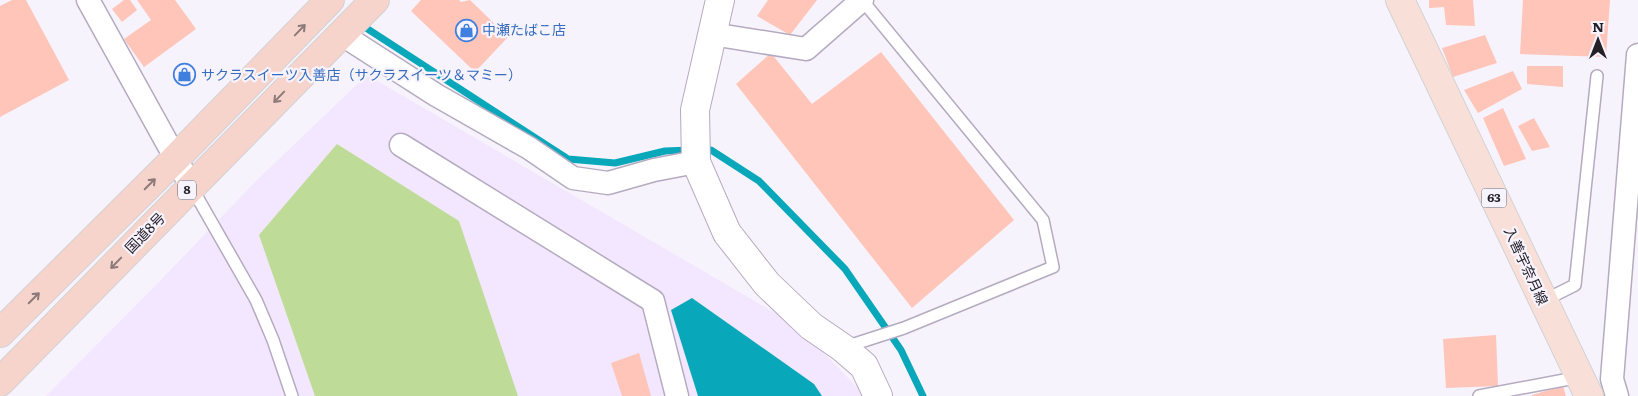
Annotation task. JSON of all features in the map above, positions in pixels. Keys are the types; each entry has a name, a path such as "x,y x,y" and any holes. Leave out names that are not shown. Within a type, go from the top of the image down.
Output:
{"highway":[{"name":"8","path":"0,333 175,159 330,0"},
{"name":"国道8号","path":"0,382 375,0"}],"main road":[{"name":"入善宇奈月線","path":"1400,0 1584,386"}],"street":[{"path":"88,0 191,186"},
{"path":"720,0 695,110 696,162 727,233 767,284 811,326 843,348 864,366 878,396"},
{"path":"712,34 806,48 862,0"},
{"path":"341,34 436,95 529,148 573,178 608,183 654,170 696,162"},
{"path":"1617,396 1612,379 1638,55"},
{"path":"401,145 652,301 677,396"}],"lane":[{"path":"843,348 904,328 1053,267 1043,220 862,0"},
{"path":"1543,301 1576,286 1597,76"},
{"path":"191,186 256,300 273,340 292,396"},
{"path":"1479,396 1584,386"}],"shaded area":[{"path":"367,75 777,314 814,343 857,387 862,396 46,396 257,180"}],"green space":[{"path":"337,144 459,221 518,396 315,396 259,235"}],"water":[{"path":"692,298 814,384 822,396 698,396 671,310"}],"building":[{"path":"12,0 26,0 69,80 0,117 0,6"},
{"path":"124,0 130,0 137,10 122,22 112,9"},
{"path":"137,0 175,0 196,29 144,67 124,39 151,20"},
{"path":"421,0 459,0 461,2 470,0 508,37 475,72 411,11"},
{"path":"768,0 817,0 790,35 757,16"},
{"path":"1429,0 1473,0 1475,26 1446,25 1444,7 1429,8"},
{"path":"1523,0 1610,0 1606,57 1520,54"},
{"path":"1485,35 1497,63 1453,77 1442,48"},
{"path":"881,52 1014,220 912,308 736,84 771,53 812,104"},
{"path":"1527,66 1563,66 1563,87 1527,84"},
{"path":"1513,71 1522,89 1478,113 1464,90"},
{"path":"1503,108 1526,159 1504,166 1483,118"},
{"path":"1534,118 1550,147 1532,151 1518,126"},
{"path":"1496,335 1498,386 1446,388 1443,339"},
{"path":"639,353 651,396 622,396 611,363"},
{"path":"1563,386 1566,396 1532,396 1532,395"}],"waterway":[{"path":"360,24 568,159 615,163 665,151 690,150"},
{"path":"701,150 711,150 759,181 845,269 901,350 923,396"}],"place":[{"name":"中瀬たばこ店","path":"466,30"},
{"name":"サクラスイーツ入善店（サクラスイーツ＆マミー）","path":"185,75"}]}
